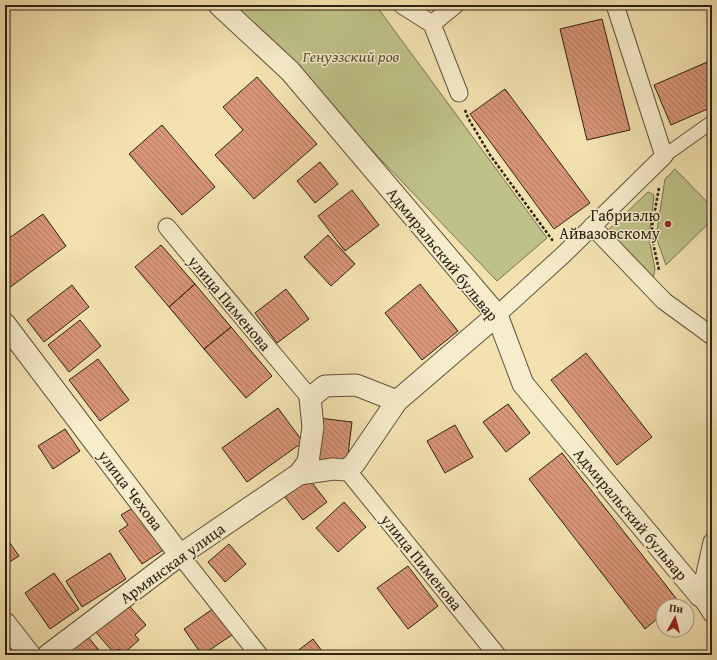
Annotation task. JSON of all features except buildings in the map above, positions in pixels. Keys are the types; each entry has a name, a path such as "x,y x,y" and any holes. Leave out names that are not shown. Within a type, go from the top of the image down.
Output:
{"street":[{"name":"Адмиральский бульвар","path":"219,5 290,71 497,315 523,384 700,596"},
{"path":"402,5 432,24 459,93"},
{"path":"432,24 455,5"},
{"path":"615,5 664,156"},
{"path":"347,470 354,464 397,402 497,315 562,255 664,156 712,122"},
{"path":"592,226 659,296 712,336"},
{"name":"улица Пименова","path":"167,227 310,398"},
{"name":"улица Чехова","path":"5,324 180,556 259,655"},
{"path":"310,398 325,386 356,385 397,402"},
{"name":"Армянская улица","path":"48,655 180,556 299,474 308,462 312,428 310,398"},
{"name":"Армянская улица","path":"299,474 333,469 347,470"},
{"name":"улица Пименова","path":"347,470 497,655"},
{"path":"712,542 700,596 712,614"},
{"path":"5,622 30,655"}],"path":[{"path":"459,93 468,118 490,155 562,255"},
{"path":"659,296 660,270 653,243 652,226 664,156"}],"green space":[{"name":"Генуэзский ров","path":"233,5 369,5 380,11 547,238 497,281"},
{"path":"675,169 712,207 712,220 666,265 656,237 665,179"},
{"path":"648,192 654,195 649,238 655,269 653,280 607,231"}],"place":[{"name":"Габриэлю Айвазовскому","path":"668,224"}]}
